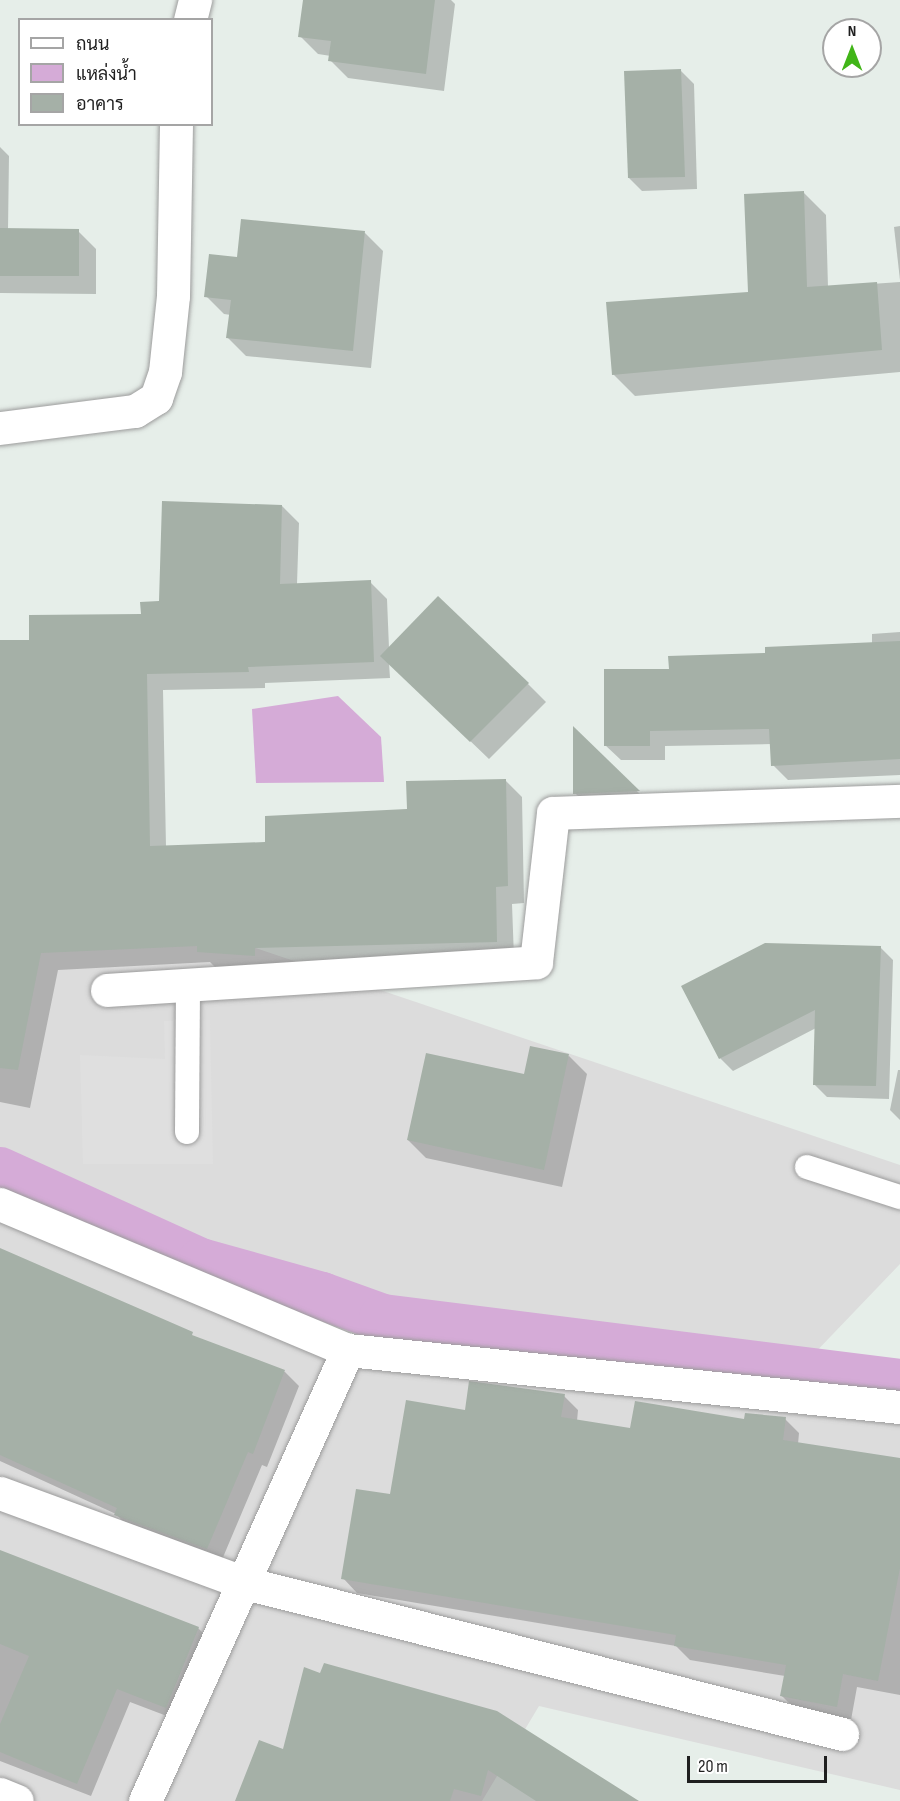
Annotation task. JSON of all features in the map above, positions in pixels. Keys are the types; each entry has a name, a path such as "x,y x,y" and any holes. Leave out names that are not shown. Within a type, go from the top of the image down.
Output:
{"street":[{"path":"190,18 195,0"},
{"path":"0,428 135,411 156,398 165,372 173,296 176,126"},
{"path":"107,990 536,962 553,813 900,801"},
{"path":"0,1203 348,1350 900,1407"},
{"path":"145,1801 348,1350"},
{"path":"0,1493 245,1583 842,1734"},
{"path":"0,1794 17,1801"}],"lane":[{"path":"187,1132 188,985"},
{"path":"807,1167 900,1197"}],"shaded area":[{"path":"0,862 900,1165 900,1264 787,1382 900,1396 900,1790 539,1706 482,1801 0,1801"},
{"path":"210,1020 213,1164 83,1164 80,1055 165,1059 164,1021"}],"water":[{"path":"338,696 381,737 384,782 256,783 252,709"}],"building":[{"path":"303,0 435,0 426,74 328,61 331,41 298,37"},
{"path":"681,69 685,177 628,178 624,71"},
{"path":"804,191 807,287 877,282 882,350 612,375 606,302 748,292 744,194"},
{"path":"241,219 365,231 353,351 226,338 231,300 204,297 209,254 237,257"},
{"path":"0,228 79,229 79,276 0,276"},
{"path":"162,501 282,505 280,584 371,580 374,662 248,667 249,672 147,674 150,846 265,842 265,816 407,809 406,781 506,779 508,886 496,887 497,942 255,948 255,956 197,952 197,946 41,953 18,1070 0,1068 0,640 29,640 29,615 141,614 140,602 159,601"},
{"path":"438,596 529,683 470,742 380,656"},
{"path":"900,641 900,759 771,766 769,729 650,731 650,746 604,746 604,669 669,669 668,656 765,653 765,647"},
{"path":"573,726 640,791 573,794"},
{"path":"765,943 881,946 876,1086 813,1085 815,1010 719,1059 681,986"},
{"path":"530,1046 569,1054 544,1170 407,1140 426,1053 524,1074"},
{"path":"0,1248 193,1332 192,1335 285,1370 253,1454 248,1452 207,1549 114,1515 117,1508 0,1455"},
{"path":"469,1381 565,1394 561,1417 630,1428 635,1401 744,1419 745,1413 786,1417 783,1440 900,1458 900,1568 878,1681 843,1674 837,1707 780,1696 786,1665 674,1646 676,1635 341,1579 356,1489 390,1494 406,1400 465,1410"},
{"path":"0,1550 199,1627 166,1708 117,1689 77,1784 0,1752 0,1724 29,1656 0,1644"},
{"path":"324,1663 497,1711 639,1801 536,1801 488,1770 481,1796 454,1789 450,1801 235,1801 259,1740 283,1749 304,1667 320,1673"}],"waterway":[{"path":"0,1171 201,1262 322,1296 383,1318 900,1383"}]}
